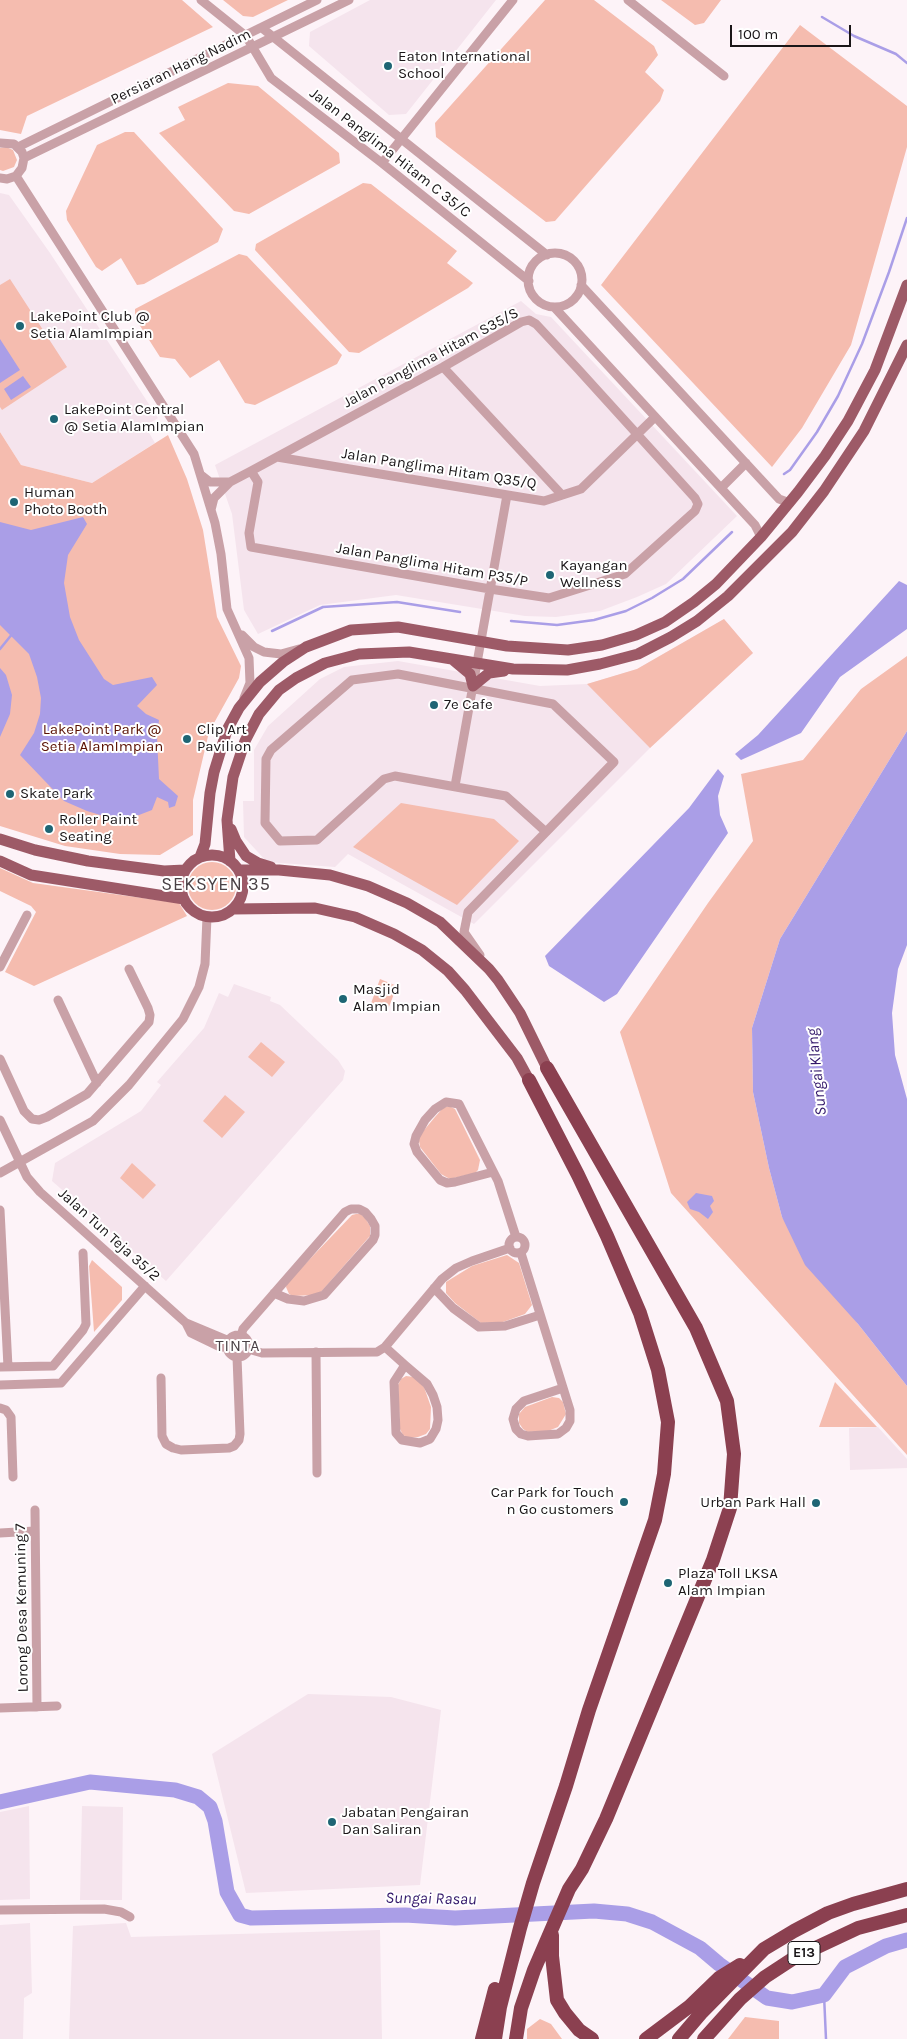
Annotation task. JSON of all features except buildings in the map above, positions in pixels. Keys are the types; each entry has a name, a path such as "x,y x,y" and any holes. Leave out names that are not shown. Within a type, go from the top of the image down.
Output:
{"highway":[{"path":"516,2039 521,2008 534,1970 569,1889 582,1869 606,1818 713,1560 730,1508 734,1454 727,1402 696,1328 547,1068"},
{"path":"495,2039 500,2007 520,1928 589,1710 655,1520 664,1474 668,1422 658,1370 640,1313 595,1210 529,1080"},
{"name":"E13","path":"696,2009 719,1978 794,1931 853,1904 907,1889"},
{"name":"E13","path":"704,2039 746,1994 766,1977 794,1958 858,1928 907,1914"},
{"path":"482,2039 495,1989 520,1928"},
{"path":"552,1930 552,1956 558,2000 565,2013 579,2030 592,2039"},
{"path":"646,2039 696,2009"},
{"path":"680,2039 696,2009"}],"main road":[{"path":"200,857 205,844 214,772 227,730 239,708 260,682 283,662 306,647 351,630 380,627 424,630 507,646 568,650 602,645 636,635 665,622 694,602 716,584 761,537 790,503 825,456 863,394 884,348 907,284"},
{"path":"230,861 228,820 233,777 245,741 259,714 279,690 296,678 325,663 359,654 410,652 513,669 567,670 638,654 697,622 759,566 792,532 824,491 864,431 907,345"},
{"path":"450,658 470,674 473,687 489,673 513,669"},
{"path":"228,820 236,840 246,856 258,863 279,870"},
{"path":"0,839 35,850 88,862 164,871 185,870"},
{"path":"219,855 230,861 239,870 243,882 240,900 233,909 221,916 207,917 193,911 184,899 181,889 185,870 200,857 219,855"},
{"path":"0,861 31,875 184,899"},
{"path":"239,870 279,870 330,875 368,886 407,903 440,922 489,969 520,1013 547,1068"},
{"path":"233,909 315,908 355,917 401,938 428,955 448,971 465,990 517,1058 529,1080"}],"street":[{"path":"201,0 246,36"},
{"name":"Persiaran Hang Nadim","path":"18,147 317,0"},
{"name":"Persiaran Hang Nadim","path":"24,158 349,0"},
{"path":"382,163 513,0"},
{"path":"628,0 724,76"},
{"name":"Jalan Panglima Hitam C 35/C","path":"262,28 403,138 547,255"},
{"name":"Jalan Panglima Hitam C 35/C","path":"246,36 271,78 382,163 529,281"},
{"path":"0,143 9,142 18,147 24,158 22,168 16,176 7,179 0,178"},
{"path":"16,176 185,437 194,454 211,510 221,554 227,610 249,658 250,682 239,708"},
{"path":"561,254 574,262 580,271 581,285 573,300 564,305 554,307 544,304 536,298 530,289 529,281 529,274 534,264 547,255 561,254"},
{"path":"581,285 779,499 790,503"},
{"path":"554,307 755,525 761,537"},
{"name":"Jalan Panglima Hitam S35/S","path":"211,510 214,498 230,482 443,367 521,322 529,320 536,324 695,498 698,504"},
{"path":"443,367 562,495"},
{"name":"Jalan Panglima Hitam Q35/Q","path":"277,457 544,501 581,489 655,417"},
{"path":"721,488 746,463"},
{"name":"Jalan Panglima Hitam P35/P","path":"252,471 258,482 249,534 251,547 548,598 625,574 695,511 698,504"},
{"path":"200,474 210,482 230,482"},
{"path":"455,786 507,495"},
{"path":"233,623 244,639 264,652 281,654 306,647"},
{"path":"489,969 464,932 468,912 546,832 614,762 553,704 398,674 352,680 270,750 266,759 265,823 280,841 317,840 387,778 394,776 506,796 546,832"},
{"path":"0,967 27,915"},
{"path":"0,1173 93,1120 130,1085 183,1019 199,987 206,964 207,917"},
{"path":"0,1059 24,1111 32,1119 39,1120 47,1117 87,1094 149,1022 148,1008 129,969"},
{"path":"58,1000 97,1082"},
{"path":"493,1172 455,1182 447,1183 440,1180 417,1152 414,1144 416,1136 425,1120 435,1109 446,1102 459,1104 498,1181 516,1237"},
{"name":"Jalan Tun Teja 35/2","path":"0,1120 27,1177 40,1192 186,1322 226,1342 220,1348 191,1333 186,1322"},
{"path":"241,1336 243,1329 274,1293 345,1212 351,1208 358,1209 365,1212 371,1219 375,1226 373,1240 324,1295 304,1301 288,1299 274,1293"},
{"path":"0,1210 4,1367 53,1366 83,1330 86,1324 83,1253"},
{"path":"516,1237 522,1238 526,1244 521,1253 513,1252 510,1248 510,1240 516,1237"},
{"path":"248,1349 262,1353 377,1352 384,1347 442,1279 456,1268 510,1248"},
{"path":"521,1253 570,1410 570,1420 566,1428 558,1434 528,1436 521,1434 516,1429 513,1419 516,1409 524,1401 563,1388"},
{"path":"0,1385 61,1383 145,1286"},
{"path":"434,1288 453,1308 479,1327 505,1326 540,1314"},
{"path":"235,1336 241,1336 248,1342 248,1349 243,1356 237,1357 231,1354 226,1342 235,1336"},
{"path":"384,1347 405,1365 427,1384 437,1407 436,1428 430,1438 420,1443 402,1440 396,1433 394,1382 405,1365"},
{"path":"316,1352 317,1474"},
{"path":"160,1378 162,1436 166,1444 181,1450 229,1448 234,1446 239,1440 240,1434 237,1357"},
{"path":"3,1409 11,1417 13,1477"},
{"name":"Lorong Desa Kemuning 7","path":"35,1510 37,1707"},
{"path":"0,1533 35,1531"},
{"path":"0,1708 58,1706"},
{"path":"0,1910 104,1909 121,1912 130,1917"}],"shaded area":[{"name":"Eaton International School","path":"370,0 496,0 406,114 389,115 309,46 310,32"},
{"path":"0,193 9,195 50,253 158,418 145,426 155,443 92,483 21,465 0,432"},
{"path":"521,301 536,314 551,317 737,516 666,584 600,611 556,617 525,616 396,595 320,605 258,634 244,610 232,514 215,465"},
{"path":"724,619 753,653 650,748 474,924 348,854 335,867 267,862 244,837 243,801 254,801 254,750 268,726 320,679 344,667 398,661 540,686 587,684 637,669"},
{"path":"234,984 271,997 270,1001 280,1005 338,1060 345,1071 343,1080 166,1281 52,1181 55,1163 141,1111 161,1085 157,1082 204,1028 219,993 228,997"},
{"path":"878,1427 907,1459 907,1468 850,1470 849,1428"},
{"path":"308,1694 391,1697 441,1710 420,1885 246,1893 212,1754"},
{"path":"29,1806 30,1899 0,1900 0,1812"},
{"path":"82,1806 123,1807 122,1900 80,1900"},
{"path":"30,1923 32,1993 24,1998 23,2039 0,2039 0,1925"},
{"path":"126,1923 131,1937 380,1930 382,2039 69,2039 73,1926"}],"green space":[{"path":"0,0 182,0 213,27 27,116 21,134 0,130"},
{"path":"223,0 288,0 253,17 243,16"},
{"path":"545,0 594,0 654,46 658,55 645,72 664,90 660,101 555,221 546,222 436,137 435,123"},
{"path":"661,0 721,0 704,23 695,25"},
{"path":"800,25 907,106 907,147 851,345 802,428 772,467 601,285"},
{"path":"228,83 258,86 339,153 340,163 249,214 234,211 159,133 185,120 178,107"},
{"path":"125,132 134,132 223,229 218,242 144,284 137,285 121,258 102,271 96,267 67,220 66,211 97,145"},
{"path":"6,147 13,150 17,160 14,167 3,171 0,170 0,148"},
{"path":"363,183 371,184 457,251 447,263 473,283 468,288 359,353 349,352 255,250 256,244"},
{"path":"239,254 247,256 342,355 337,364 255,405 245,403 219,360 190,378 175,359 160,357 135,318 135,309"},
{"name":"LakePoint Club @ Setia AlamImpian","path":"10,279 67,367 2,410 0,407 0,285"},
{"name":"LakePoint Park @ Setia AlamImpian","path":"0,432 21,465 92,483 168,435 187,479 203,530 217,617 241,666 239,678 209,732 193,800 193,835 160,855 120,854 65,846 0,826"},
{"path":"724,619 753,653 650,748 587,684 637,669"},
{"path":"907,656 907,731 780,939 752,1028 753,1092 769,1168 782,1217 858,1324 907,1386 907,1455 671,1193 620,1032 753,841 741,774 803,760 861,689"},
{"path":"401,803 494,819 519,841 457,905 353,847"},
{"path":"212,862 221,864 229,869 234,877 236,886 234,895 229,903 221,908 212,910 203,908 195,903 190,895 188,886 190,877 195,869 203,864"},
{"path":"0,868 33,883 179,903 187,916 34,986 5,972 36,912 31,906 0,891"},
{"path":"380,979 397,986 387,1012 370,1006"},
{"path":"261,1042 285,1062 272,1077 248,1057"},
{"path":"225,1095 245,1112 222,1138 203,1121"},
{"path":"449,1106 455,1109 480,1160 478,1170 475,1173 454,1178 448,1178 441,1174 420,1147 419,1141 420,1135 435,1117 443,1108"},
{"path":"132,1163 156,1185 143,1199 120,1178"},
{"path":"361,1214 365,1218 370,1226 370,1236 321,1292 314,1295 293,1296 289,1294 286,1287 287,1283 352,1215"},
{"path":"507,1255 519,1263 532,1305 525,1314 503,1322 481,1323 455,1303 446,1293 446,1282 472,1266"},
{"path":"92,1260 122,1287 122,1300 94,1332 89,1266"},
{"path":"406,1376 414,1377 424,1387 431,1407 430,1429 426,1434 418,1437 408,1438 403,1435 400,1429 398,1385 401,1379"},
{"path":"835,1382 877,1427 819,1427"},
{"path":"552,1397 559,1398 563,1402 566,1414 558,1427 548,1431 528,1432 523,1429 519,1423 519,1414 525,1407"},
{"path":"745,2017 779,2021 779,2039 728,2039"},
{"path":"540,2019 551,2024 562,2039 527,2039 527,2029"}],"water":[{"path":"0,339 20,370 0,383"},
{"path":"23,376 31,387 11,400 4,389"},
{"path":"83,517 87,524 68,555 64,583 70,617 79,640 104,679 113,685 152,677 157,685 137,706 146,714 159,720 157,737 159,779 178,796 175,806 169,808 168,802 157,797 152,810 139,815 110,818 87,811 64,801 20,755 34,733 40,714 41,698 37,677 29,654 0,625 0,522 31,530"},
{"path":"899,581 907,585 907,629 840,677 801,733 741,760 735,754 758,735"},
{"path":"0,668 6,675 12,695 10,714 0,737"},
{"name":"Sungai Klang","path":"907,731 907,945 898,969 892,1013 895,1055 907,1099 907,1386 858,1324 805,1265 782,1217 769,1168 753,1092 752,1028 780,939"},
{"path":"718,769 724,776 718,796 720,815 728,833 617,994 604,1002 549,966 545,956 689,808"},
{"path":"696,1193 712,1196 714,1201 710,1206 713,1212 708,1219 699,1212 690,1209 687,1202"}],"waterway":[{"path":"822,17 854,36 896,54 907,63"},
{"path":"784,474 790,470 817,432 838,396 862,344 907,218"},
{"path":"511,621 557,625 594,620 626,611 683,579 732,532"},
{"path":"272,631 323,607 397,602 460,612"},
{"path":"0,649 13,633"},
{"name":"Sungai Rasau","path":"0,1802 90,1782 175,1790 198,1797 210,1807 215,1821 227,1892 240,1915 251,1918 405,1915 455,1918 594,1911 627,1914 652,1922 700,1948 767,1998 792,2002 824,1995 845,1967 886,1946 907,1940"},
{"path":"824,1995 826,2039"}],"place":[{"name":"Eaton International School","path":"388,66"},
{"name":"LakePoint Club @ Setia AlamImpian","path":"20,326"},
{"name":"LakePoint Central @ Setia AlamImpian","path":"54,419"},
{"name":"Human Photo Booth","path":"14,502"},
{"name":"Kayangan Wellness","path":"550,575"},
{"name":"7e Cafe","path":"434,705"},
{"name":"Clip Art Pavilion","path":"187,739"},
{"name":"Skate Park","path":"10,794"},
{"name":"Roller Paint Seating","path":"49,829"},
{"name":"Masjid Alam Impian","path":"343,999"},
{"name":"Car Park for Touch n Go customers","path":"624,1502"},
{"name":"Urban Park Hall","path":"816,1503"},
{"name":"Plaza Toll LKSA Alam Impian","path":"668,1583"},
{"name":"Jabatan Pengairan Dan Saliran","path":"332,1822"}],"district":[{"name":"SEKSYEN 35","path":"216,885"},
{"name":"TINTA","path":"238,1346"}]}
